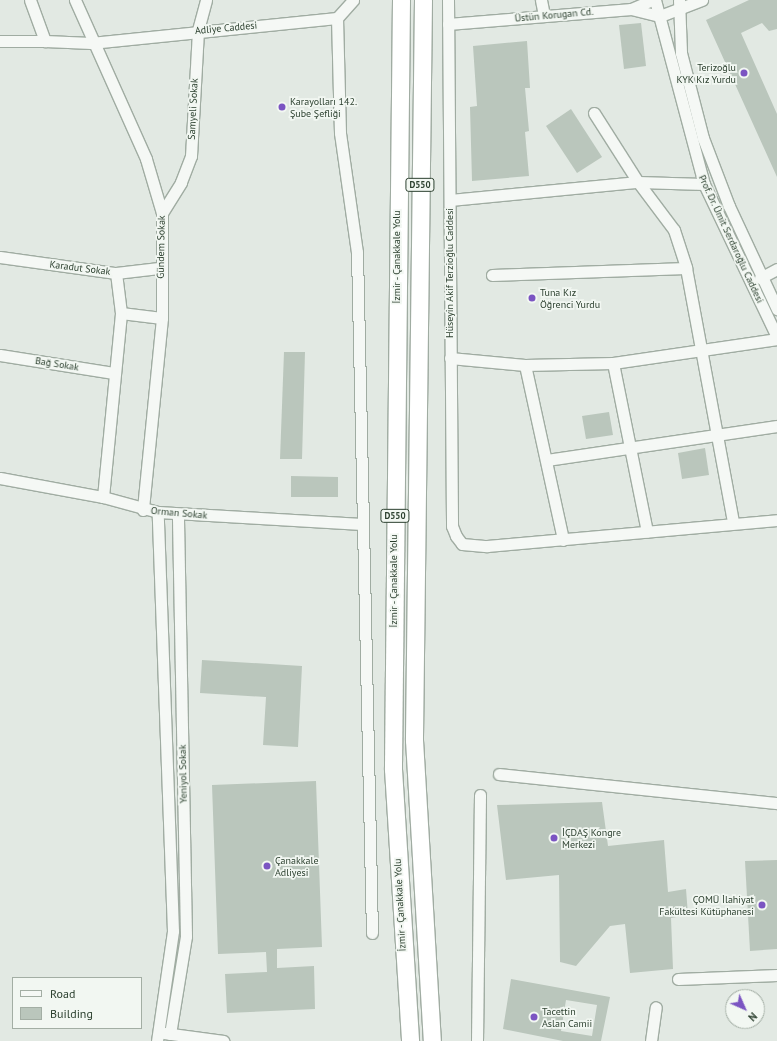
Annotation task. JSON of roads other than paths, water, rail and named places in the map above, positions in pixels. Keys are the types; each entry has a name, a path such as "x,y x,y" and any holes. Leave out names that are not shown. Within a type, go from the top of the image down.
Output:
{"highway":[{"name":"İzmir - Çanakkale Yolu","path":"401,0 393,769 410,1041"},
{"name":"İzmir - Çanakkale Yolu","path":"423,0 414,740 432,1041"}],"street":[{"path":"30,0 45,41"},
{"name":"Gündem Sokak","path":"75,0 91,43 146,159 162,213 159,268 162,318 144,510"},
{"name":"Samyeli Sokak","path":"162,213 181,182 191,156 198,30 206,0"},
{"path":"353,0 337,18 340,133 357,252 372,933"},
{"name":"Hüseyin Akif Terzioğlu Caddesi","path":"448,0 452,526 462,544 486,546 563,540"},
{"path":"541,0 544,16"},
{"path":"631,9 652,0"},
{"name":"Prof. Dr. Ümit Serdaroğlu Caddesi","path":"655,0 704,184 777,338"},
{"path":"660,16 681,5 702,0"},
{"name":"Prof. Dr. Ümit Serdaroğlu Caddesi","path":"681,5 681,53 703,138 760,278 773,292 777,309"},
{"name":"Üstün Korugan Cd.","path":"448,24 631,9 660,16"},
{"name":"Adliye Caddesi","path":"0,41 91,43 198,30 337,18"},
{"path":"594,113 638,182 674,230 686,268 714,435 733,522"},
{"path":"450,200 638,182 704,184"},
{"name":"Karadut Sokak","path":"0,257 116,272 159,268"},
{"path":"492,275 686,268"},
{"path":"760,278 777,269"},
{"path":"103,497 121,313 116,272"},
{"path":"121,313 162,318"},
{"path":"450,358 526,365 613,363 699,352 777,338"},
{"name":"Bağ Sokak","path":"0,355 114,373"},
{"path":"613,363 647,532"},
{"path":"526,365 563,540 733,522 777,520"},
{"path":"547,460 630,446 777,426"},
{"name":"Orman Sokak","path":"0,478 103,497 144,510 158,512 362,524"},
{"name":"Yeniyol Sokak","path":"158,512 173,931 157,1036 170,1034 223,1041"},
{"name":"Yeniyol Sokak","path":"170,1034 186,936 178,514"},
{"path":"498,774 777,803"},
{"path":"477,1041 480,795"},
{"path":"678,979 777,975"},
{"path":"651,1041 656,1006"}],"place":[{"name":"Terizoğlu KYK Kız Yurdu","path":"744,73"},
{"name":"Karayolları 142. Şube Şefliği","path":"282,107"},
{"name":"Tuna Kız Öğrenci Yurdu","path":"532,298"},
{"name":"İÇDAŞ Kongre Merkezi","path":"554,838"},
{"name":"Çanakkale Adliyesi","path":"267,866"},
{"name":"ÇOMÜ İlahiyat Fakültesi Kütüphanesi","path":"762,905"},
{"name":"Tacettin Aslan Camii","path":"534,1017"}]}
